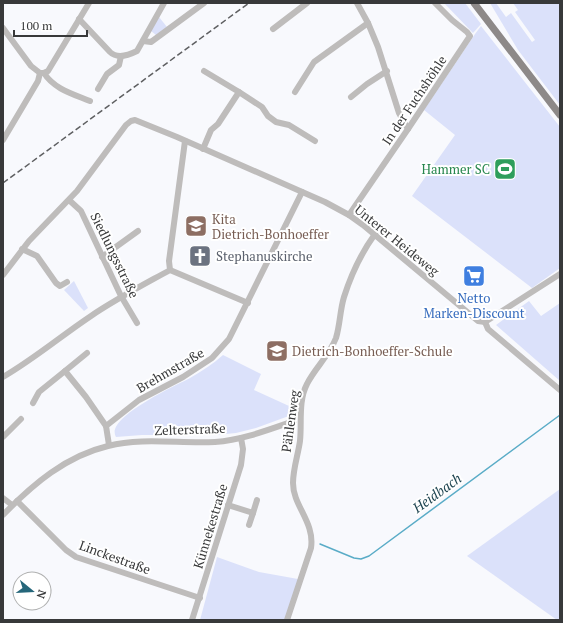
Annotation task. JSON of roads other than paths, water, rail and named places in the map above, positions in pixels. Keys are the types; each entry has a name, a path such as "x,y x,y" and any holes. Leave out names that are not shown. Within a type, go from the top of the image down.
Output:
{"main road":[{"path":"474,3 560,115"}],"street":[{"path":"3,140 42,73 48,71 80,19 88,3"},
{"path":"80,19 112,54 121,56 137,51 164,3"},
{"path":"143,41 151,42 204,3"},
{"path":"272,29 307,3"},
{"path":"357,3 368,23 378,47 387,71 399,113 408,129"},
{"name":"In der Fuchshöhle","path":"349,215 470,36 435,3"},
{"path":"295,92 314,62 368,23"},
{"path":"3,28 31,66 42,73 56,87 90,101"},
{"path":"98,89 107,74 119,65 121,56"},
{"path":"204,71 262,107 268,116 276,122 289,125 315,141"},
{"path":"351,97 387,71"},
{"path":"203,148 211,130 218,124 239,92"},
{"name":"Unterer Heideweg","path":"69,200 117,135 128,123 133,120 138,121 332,205 349,215 375,234 478,321 485,322 488,329 560,390"},
{"path":"170,270 169,262 172,231 185,141"},
{"name":"Brehmstraße","path":"106,426 139,400 183,377 212,358 230,339 302,192"},
{"path":"3,275 22,249 69,200"},
{"name":"Siedlungsstraße","path":"69,200 81,212 121,296 137,323"},
{"path":"102,257 138,231"},
{"name":"Pählenweg","path":"287,620 313,539 309,525 297,501 293,483 300,440 302,400 306,385 327,356 336,339 344,297 357,267 375,234"},
{"path":"22,249 37,256 56,283 60,286 67,282"},
{"path":"3,377 26,364 121,296 170,270"},
{"path":"170,270 248,302"},
{"path":"485,322 560,274"},
{"path":"33,403 39,392 87,353"},
{"path":"3,515 42,479 59,466 78,456 109,445 106,426 86,397 65,371"},
{"path":"3,437 21,419"},
{"name":"Zelterstraße","path":"109,445 139,442 216,442 258,434 294,421"},
{"name":"Künnekestraße","path":"192,620 241,465 243,449 242,438"},
{"name":"Linckestraße","path":"3,498 15,503 66,550 76,557 200,598"},
{"path":"250,525 257,500"},
{"path":"228,505 253,513"}],"waterway":[{"name":"Heidbach","path":"320,544 354,558 361,559 369,556 560,415"}],"railway":[{"path":"3,183 249,3"}],"place":[{"name":"Hammer SC","path":"505,169"},
{"name":"Kita Dietrich-Bonhoeffer","path":"196,226"},
{"name":"Stephanuskirche","path":"200,256"},
{"name":"Netto Marken-Discount","path":"474,276"},
{"name":"Dietrich-Bonhoeffer-Schule","path":"277,351"}]}
